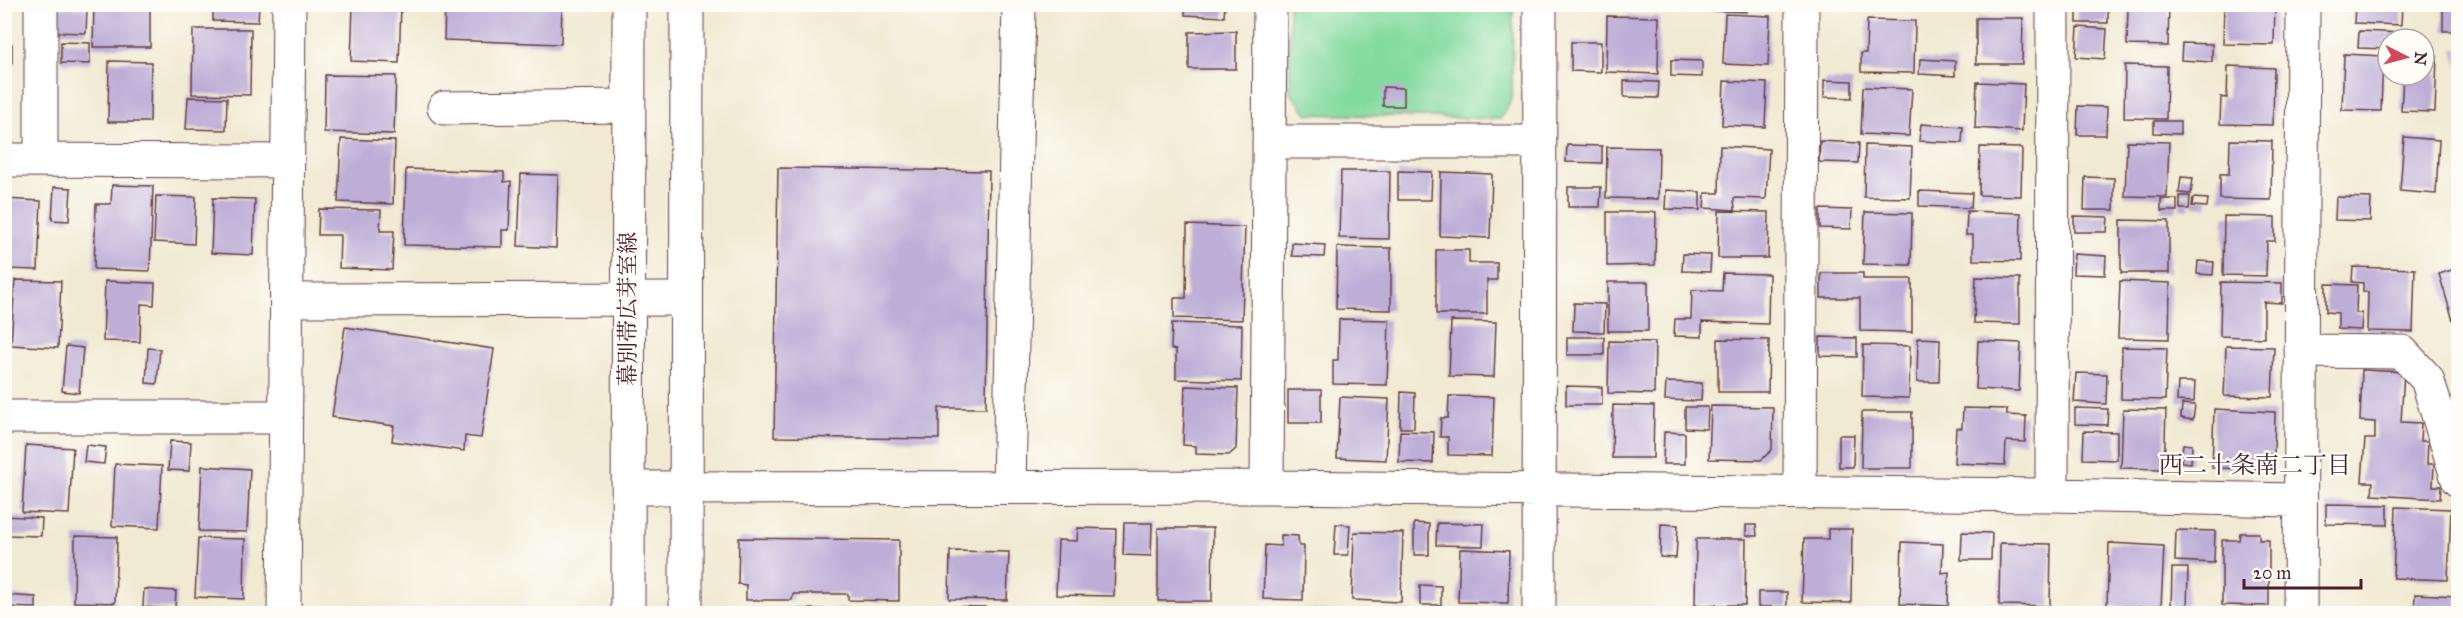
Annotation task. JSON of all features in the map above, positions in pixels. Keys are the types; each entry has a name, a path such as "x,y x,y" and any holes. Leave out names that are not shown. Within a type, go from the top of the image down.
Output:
{"street":[{"path":"40,4 41,160"},
{"path":"284,614 289,4"},
{"name":"幕別帯広芽室線","path":"627,614 629,4"},
{"path":"686,614 684,490 687,4"},
{"path":"1009,486 1019,4"},
{"path":"1267,487 1270,4"},
{"path":"1539,614 1540,4"},
{"path":"1800,493 1802,4"},
{"path":"2052,495 2053,4"},
{"path":"2300,614 2303,4"},
{"path":"444,108 628,106"},
{"path":"1269,142 1539,142"},
{"path":"4,160 288,161"},
{"path":"288,300 685,299"},
{"path":"2301,351 2402,352 2427,379 2458,480"},
{"path":"4,417 285,417"},
{"path":"629,488 684,490 1009,486 1267,487 2052,495 2300,500"}],"green space":[{"path":"1289,5 1513,5 1512,98 1500,119 1308,114 1290,92"}],"building":[{"path":"94,4 150,4 150,47 93,47"},
{"path":"213,4 259,4 258,22 213,21"},
{"path":"445,4 562,4 561,44 444,40"},
{"path":"1185,4 1225,4 1224,17 1185,15"},
{"path":"1699,4 1748,4 1747,12 1699,10"},
{"path":"1881,4 1913,4 1913,8 1881,6"},
{"path":"2077,4 2108,4 2108,23 2077,23"},
{"path":"2224,4 2275,4 2274,45 2223,44"},
{"path":"2355,4 2402,4 2401,25 2354,23"},
{"path":"2443,4 2458,4 2458,31 2443,31"},
{"path":"353,5 401,6 399,63 351,61"},
{"path":"2128,5 2169,5 2168,46 2127,45"},
{"path":"55,7 87,8 86,33 55,32"},
{"path":"1725,14 1770,16 1768,66 1723,64"},
{"path":"1607,16 1659,17 1658,74 1606,72"},
{"path":"1976,18 2023,18 2022,64 1976,64"},
{"path":"1867,20 1915,21 1914,73 1861,72 1861,53 1866,53"},
{"path":"2078,27 2107,29 2105,59 2076,57"},
{"path":"193,29 251,29 250,95 192,94"},
{"path":"1236,31 1236,69 1189,69 1189,32"},
{"path":"2359,31 2376,32 2376,49 2358,48"},
{"path":"61,42 90,43 90,64 61,63"},
{"path":"1571,42 1601,42 1601,72 1571,71"},
{"path":"4,43 12,44 12,63 4,63"},
{"path":"2182,43 2212,44 2212,62 2181,60"},
{"path":"2458,49 2458,67 2453,50"},
{"path":"2344,54 2376,56 2376,87 2382,87 2381,111 2342,110"},
{"path":"1920,59 1955,61 1955,76 1919,74"},
{"path":"1671,60 1702,61 1702,77 1671,76"},
{"path":"109,61 151,62 150,122 108,122"},
{"path":"2125,65 2167,66 2166,119 2124,118"},
{"path":"2228,66 2274,68 2273,125 2220,124 2221,97 2227,98"},
{"path":"325,75 396,76 394,134 324,132"},
{"path":"1824,80 1852,81 1852,98 1824,97"},
{"path":"1624,81 1659,82 1658,98 1624,97"},
{"path":"1724,81 1767,83 1765,127 1722,125"},
{"path":"1977,82 2024,84 2022,131 1975,128"},
{"path":"1383,87 1404,88 1404,106 1383,106"},
{"path":"1863,87 1912,89 1909,136 1861,134"},
{"path":"2402,87 2436,87 2435,112 2401,111"},
{"path":"188,97 227,98 226,130 186,129"},
{"path":"2078,106 2107,107 2106,135 2077,135"},
{"path":"2154,121 2180,121 2180,134 2154,133"},
{"path":"1921,124 1963,127 1962,143 1919,141"},
{"path":"2404,137 2439,140 2436,194 2400,191"},
{"path":"341,139 395,141 393,204 338,202"},
{"path":"2230,140 2272,141 2271,200 2220,199 2220,174 2229,174"},
{"path":"1820,141 1859,143 1858,163 1819,162"},
{"path":"2127,141 2169,142 2167,197 2125,196"},
{"path":"1567,145 1602,146 1602,163 1566,162"},
{"path":"1865,145 1912,147 1910,198 1864,197"},
{"path":"1720,146 1769,149 1766,199 1734,198 1735,210 1704,208 1705,193 1719,193"},
{"path":"1607,147 1659,148 1658,199 1606,198"},
{"path":"1980,147 2022,148 2021,196 1979,195"},
{"path":"778,168 989,171 986,408 939,408 939,439 774,437"},
{"path":"406,169 504,172 504,182 511,181 509,230 502,230 502,247 404,245"},
{"path":"1341,171 1390,171 1389,239 1339,238"},
{"path":"1398,171 1432,172 1431,200 1398,200"},
{"path":"1441,172 1492,174 1490,238 1440,236"},
{"path":"521,174 558,175 556,248 518,246"},
{"path":"2085,177 2114,178 2114,210 2084,210"},
{"path":"2181,177 2193,178 2191,194 2179,193"},
{"path":"112,185 153,186 150,271 94,269 96,204 111,204"},
{"path":"54,187 71,188 69,221 52,220"},
{"path":"1568,187 1601,187 1600,207 1568,207"},
{"path":"1666,190 1700,192 1700,210 1665,209"},
{"path":"1919,191 1972,193 1971,208 1919,206"},
{"path":"156,196 196,197 194,244 154,242"},
{"path":"2180,196 2190,196 2189,209 2180,209"},
{"path":"2336,197 2371,198 2370,221 2335,220"},
{"path":"213,198 255,199 253,255 211,253"},
{"path":"2193,198 2208,199 2207,207 2192,206"},
{"path":"4,199 41,201 38,270 4,269"},
{"path":"2161,199 2177,199 2177,211 2161,211"},
{"path":"319,209 381,210 380,231 394,231 392,270 339,268 340,235 318,235"},
{"path":"1820,209 1852,210 1851,229 1820,228"},
{"path":"1719,211 1769,212 1768,258 1718,258"},
{"path":"1967,211 2021,213 2020,261 1973,260 1973,235 1966,235"},
{"path":"1607,212 1656,212 1655,265 1607,266"},
{"path":"1865,212 1912,213 1911,265 1863,264"},
{"path":"2074,216 2108,217 2107,232 2074,232"},
{"path":"2224,216 2275,217 2275,241 2267,241 2266,276 2223,275"},
{"path":"2121,220 2169,221 2169,273 2121,273"},
{"path":"1187,225 1245,227 1242,320 1174,318 1174,298 1186,298"},
{"path":"1292,243 1325,245 1324,257 1292,256"},
{"path":"1337,247 1391,248 1391,310 1336,309"},
{"path":"1436,250 1469,250 1469,263 1497,263 1497,280 1487,280 1487,314 1436,314"},
{"path":"1683,254 1711,255 1710,272 1682,271"},
{"path":"2074,254 2106,256 2105,275 2073,274"},
{"path":"2198,261 2214,262 2213,275 2197,274"},
{"path":"2353,267 2415,269 2413,332 2367,331 2368,292 2363,292 2363,283 2352,282"},
{"path":"2458,268 2458,337 2439,274"},
{"path":"1723,273 1769,274 1768,324 1702,322 1702,337 1674,336 1675,319 1691,319 1692,290 1722,291"},
{"path":"1821,273 1863,273 1863,279 1912,279 1912,332 1860,331 1860,298 1821,298"},
{"path":"1976,277 2020,278 2020,324 1974,323"},
{"path":"15,280 61,281 58,348 11,345"},
{"path":"105,281 155,283 154,305 141,304 140,342 103,341"},
{"path":"2120,281 2170,283 2169,339 2118,338"},
{"path":"1608,282 1648,282 1648,331 1608,331"},
{"path":"2221,282 2282,283 2282,303 2264,302 2264,338 2220,336"},
{"path":"2326,284 2357,285 2356,313 2362,313 2361,330 2338,329 2338,313 2326,312"},
{"path":"1574,303 1605,304 1604,332 1573,331"},
{"path":"1339,319 1389,320 1387,385 1333,384 1333,360 1338,360"},
{"path":"1451,321 1496,322 1494,377 1449,376"},
{"path":"1172,323 1242,325 1241,381 1176,379 1176,350 1171,349"},
{"path":"345,327 494,349 481,438 465,436 464,451 392,441 394,426 332,417"},
{"path":"1567,337 1604,337 1604,355 1567,355"},
{"path":"1820,337 1857,338 1857,357 1820,356"},
{"path":"1918,338 1940,339 1939,382 1917,382"},
{"path":"1718,339 1769,340 1768,392 1718,392"},
{"path":"1609,341 1655,342 1654,394 1608,393"},
{"path":"1978,341 2021,343 2019,391 1976,389"},
{"path":"1863,345 1910,346 1909,398 1862,397"},
{"path":"66,346 83,348 79,393 62,391"},
{"path":"2226,346 2274,347 2272,397 2224,396"},
{"path":"2122,347 2167,348 2165,400 2121,399"},
{"path":"148,348 160,349 157,384 146,383"},
{"path":"2362,370 2404,372 2401,422 2421,423 2420,441 2428,441 2427,464 2434,464 2433,486 2441,486 2440,499 2372,495 2373,482 2362,482 2365,439 2375,439 2375,422 2360,421"},
{"path":"2076,373 2107,374 2106,404 2074,402"},
{"path":"1666,382 1702,383 1701,401 1665,400"},
{"path":"2178,382 2195,382 2194,402 2177,401"},
{"path":"1185,386 1238,388 1236,449 1229,455 1196,454 1196,446 1183,445"},
{"path":"1566,386 1602,387 1602,405 1566,405"},
{"path":"1288,390 1321,390 1321,423 1288,423"},
{"path":"1401,392 1415,393 1414,428 1400,428"},
{"path":"1449,396 1494,397 1492,456 1448,455 1448,437 1440,437 1441,418 1448,418"},
{"path":"1340,397 1389,399 1386,460 1337,458"},
{"path":"2182,404 2195,405 2193,420 2181,418"},
{"path":"1613,405 1654,406 1653,458 1612,458"},
{"path":"1711,406 1773,407 1772,450 1761,460 1709,459"},
{"path":"1685,407 1708,407 1707,429 1685,428"},
{"path":"1963,408 2007,409 2007,415 2026,416 2025,442 2006,441 2005,465 1954,463 1956,428 1962,428"},
{"path":"2075,408 2108,409 2107,425 2075,424"},
{"path":"2123,409 2166,410 2164,469 2121,468"},
{"path":"2214,409 2275,412 2274,454 2262,454 2262,469 2212,468"},
{"path":"1862,412 1912,412 1912,468 1861,468"},
{"path":"1400,431 1434,432 1433,463 1399,462"},
{"path":"2084,431 2117,432 2117,460 2083,459"},
{"path":"1664,432 1685,433 1685,464 1663,464"},
{"path":"1839,435 1854,435 1853,467 1839,467"},
{"path":"170,441 191,442 189,471 168,470"},
{"path":"2183,444 2192,445 2191,463 2181,462"},
{"path":"26,445 73,448 69,514 22,512"},
{"path":"86,445 106,447 104,464 84,462"},
{"path":"115,464 162,466 159,528 112,526"},
{"path":"202,466 250,469 247,532 199,531"},
{"path":"2326,504 2388,505 2388,525 2326,524"},
{"path":"2396,507 2451,509 2448,580 2393,578"},
{"path":"4,516 42,518 41,536 4,535"},
{"path":"1124,523 1152,523 1151,556 1123,555"},
{"path":"1414,523 1429,524 1429,555 1414,555"},
{"path":"1437,523 1484,524 1483,546 1436,545"},
{"path":"1336,524 1350,525 1348,555 1334,555"},
{"path":"1661,524 1678,525 1676,558 1660,557"},
{"path":"1746,525 1756,525 1757,536 1746,536"},
{"path":"1078,528 1116,529 1114,596 1056,595 1058,540 1077,541"},
{"path":"1158,528 1213,528 1212,601 1158,601"},
{"path":"1828,529 1852,529 1851,603 1802,602 1804,539 1828,539"},
{"path":"2176,530 2215,531 2214,563 2175,561"},
{"path":"1354,532 1403,533 1401,602 1352,600"},
{"path":"1962,532 1992,533 1991,560 1961,560"},
{"path":"2240,533 2259,533 2259,540 2269,540 2269,606 2222,605 2222,540 2239,540"},
{"path":"1281,535 1298,536 1299,546 1304,546 1303,600 1263,599 1265,545 1281,546"},
{"path":"75,536 117,537 115,603 74,602"},
{"path":"198,538 245,539 244,599 195,597"},
{"path":"739,538 899,540 899,601 848,600 848,594 793,594 792,600 746,600 746,585 738,584"},
{"path":"1696,539 1746,539 1745,605 1695,605"},
{"path":"1902,542 1943,544 1942,573 1949,572 1948,606 1900,604"},
{"path":"2000,543 2051,544 2050,606 1999,605"},
{"path":"2109,543 2164,546 2161,608 2107,606"},
{"path":"1460,549 1509,551 1508,603 1458,602"},
{"path":"950,551 1009,552 1007,600 949,599"},
{"path":"2172,568 2188,568 2187,611 2171,611"},
{"path":"1420,585 1441,586 1441,605 1420,605"},
{"path":"144,589 176,591 175,609 143,607"},
{"path":"1758,592 1787,592 1787,607 1758,607"},
{"path":"2415,594 2458,596 2458,614 2414,614"},
{"path":"4,595 36,597 36,608 4,607"},
{"path":"935,606 985,607 984,614 935,614"},
{"path":"747,608 858,610 858,614 747,614"},
{"path":"1462,608 1506,610 1506,614 1462,614"},
{"path":"1142,609 1197,610 1197,614 1142,614"},
{"path":"1285,610 1326,611 1326,614 1285,614"},
{"path":"1359,610 1411,611 1411,614 1359,614"}],"district":[{"name":"西二十条南二丁目","path":"2255,465"}]}
